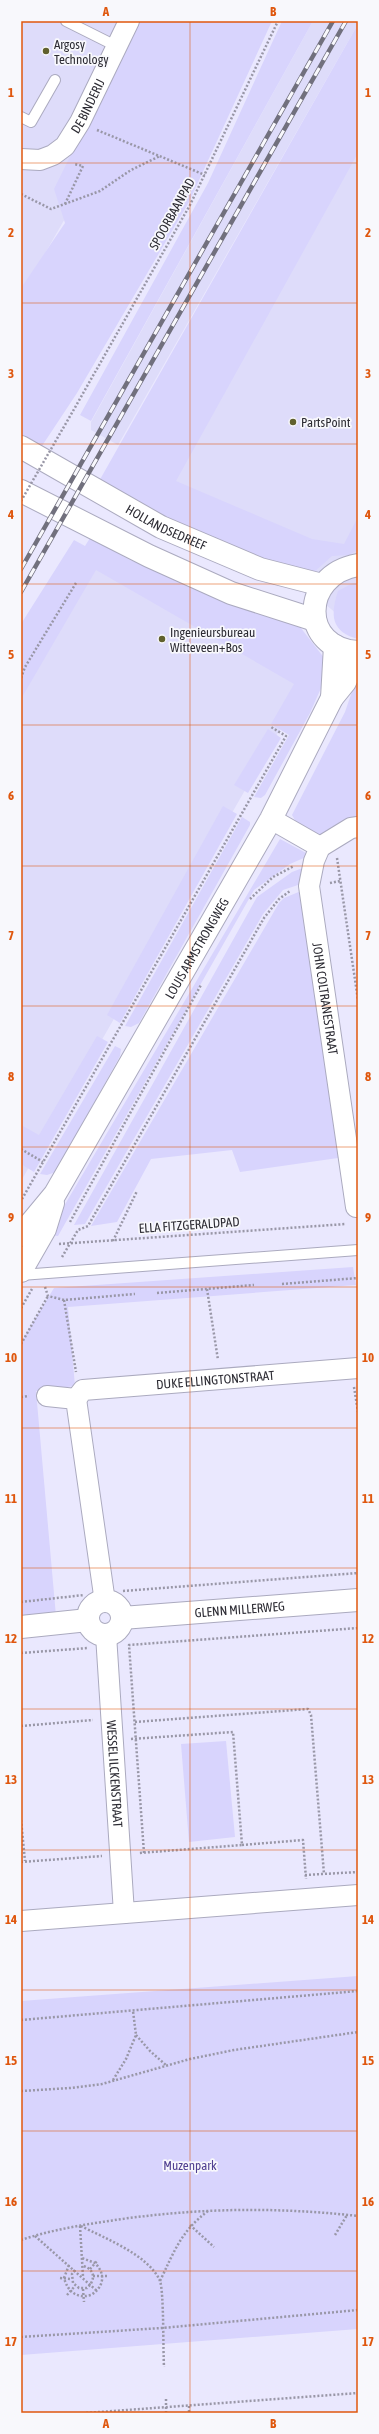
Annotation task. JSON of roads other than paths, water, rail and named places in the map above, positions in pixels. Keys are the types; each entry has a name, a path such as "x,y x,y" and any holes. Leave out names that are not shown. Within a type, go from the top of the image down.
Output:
{"street":[{"name":"DE BINDERIJ","path":"21,158 40,160 53,155 65,146 80,122 129,21"},
{"name":"HOLLANDSEDREEF","path":"21,447 161,527 260,569 322,585"},
{"path":"21,491 149,556 231,593 315,620"},
{"path":"358,565 338,571 322,585 315,603 315,620 322,634 335,646 346,652 358,652"},
{"name":"LOUIS ARMSTRONGWEG","path":"332,698 335,646"},
{"name":"LOUIS ARMSTRONGWEG","path":"21,1235 55,1194 271,819 332,698 345,682 358,652"},
{"path":"271,819 317,854 351,828 358,827"},
{"name":"JOHN COLTRANESTRAAT","path":"317,854 309,886 353,1215"},
{"name":"LOUIS ARMSTRONGWEG","path":"31,1272 55,1194"},
{"name":"DUKE ELLINGTONSTRAAT","path":"47,1396 80,1395 221,1378 355,1368"},
{"path":"80,1395 105,1597 115,1605 122,1618 118,1630 106,1641 94,1631 88,1620 89,1614 94,1606 105,1597"},
{"name":"GLENN MILLERWEG","path":"122,1618 358,1600"},
{"path":"21,1627 88,1620"},
{"name":"WESSEL ILCKENSTRAAT","path":"106,1641 124,1913"},
{"path":"21,1921 358,1895"}],"lane":[{"path":"66,21 116,46"},
{"path":"21,117 31,122 55,80"},
{"path":"21,1275 31,1272 53,1273 358,1250"}],"railway":[{"path":"21,569 333,21"},
{"path":"21,592 346,21"}],"place":[{"name":"Argosy Technology","path":"46,51"},
{"name":"PartsPoint","path":"293,422"},
{"name":"Ingenieursbureau Witteveen+Bos","path":"162,639"}],"park label":[{"name":"Muzenpark","path":"190,2165"}]}
